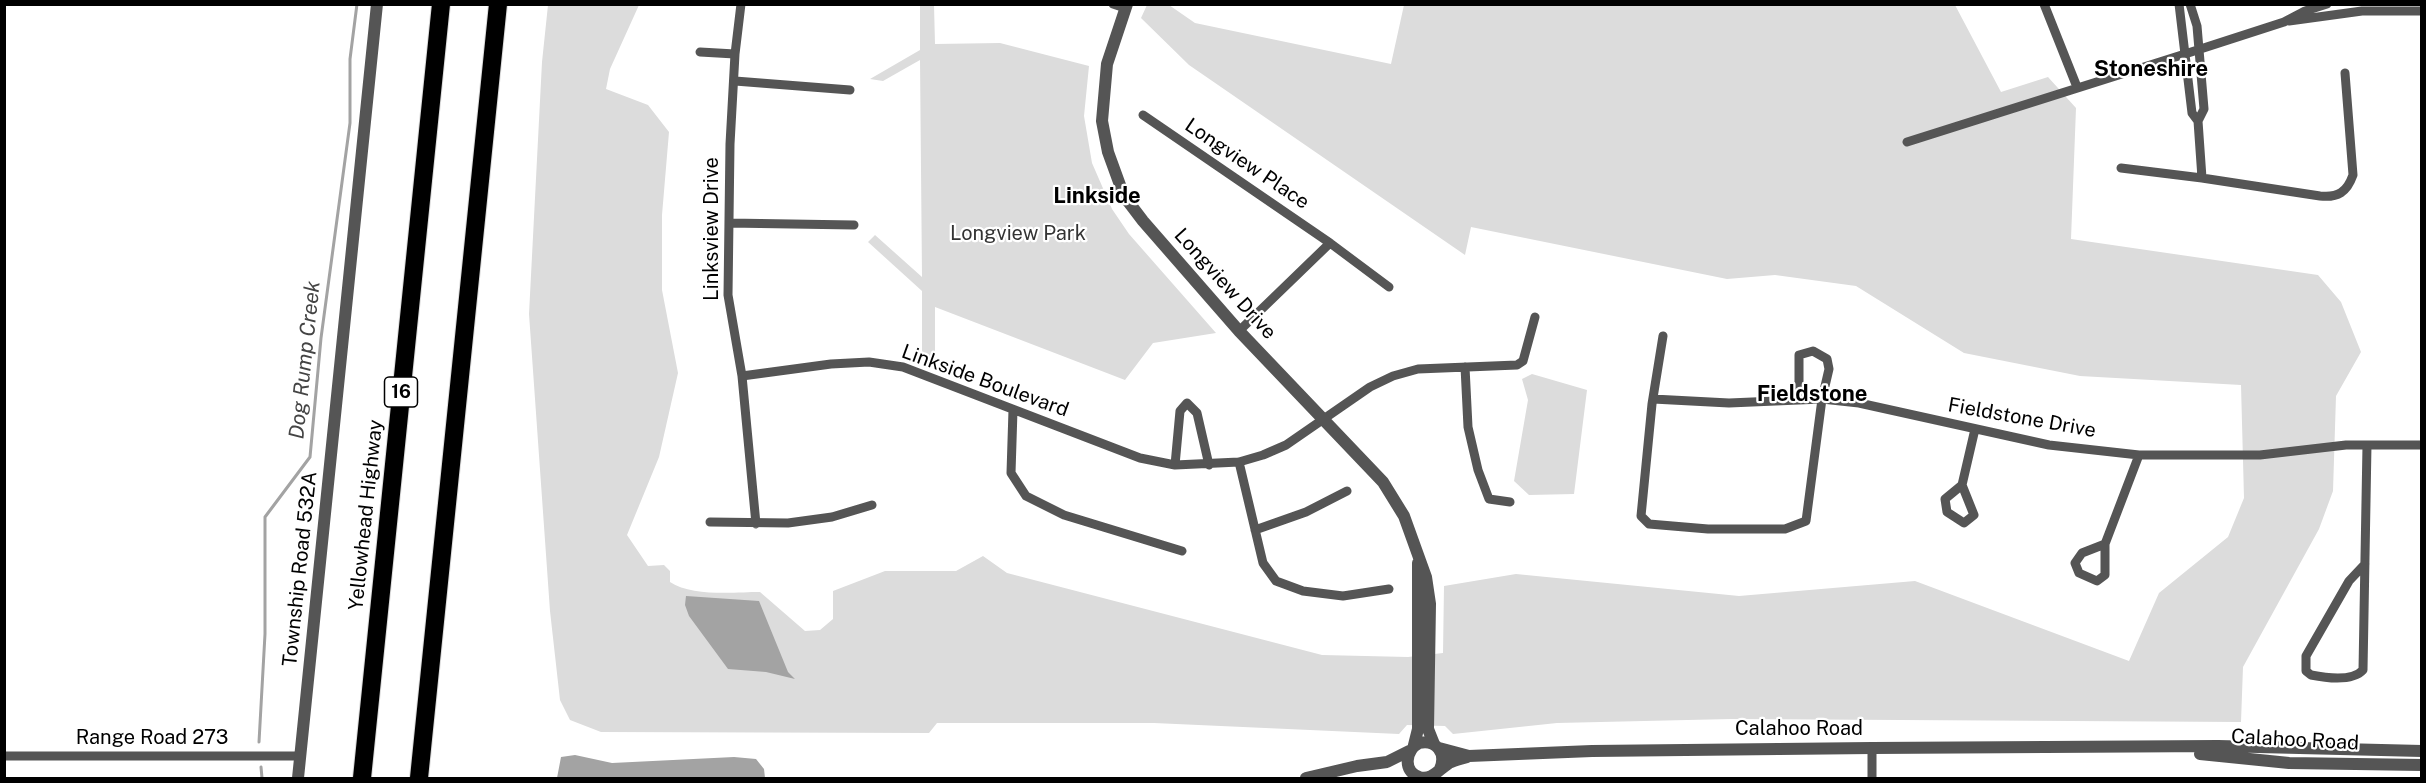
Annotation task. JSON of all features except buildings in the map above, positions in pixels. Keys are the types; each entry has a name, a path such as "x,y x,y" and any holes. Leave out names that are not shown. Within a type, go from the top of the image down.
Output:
{"highway":[{"name":"Yellowhead Highway","path":"362,778 441,4"},
{"path":"419,778 498,4"}],"street":[{"name":"Township Road 532A","path":"298,778 377,4"},
{"name":"Linksview Drive","path":"741,4 735,54 728,295 742,376 756,524"},
{"path":"2043,4 2077,87"},
{"path":"2179,4 2192,113 2198,121"},
{"path":"2190,4 2197,26 2204,109 2198,121 2202,178"},
{"path":"2284,22 2306,10 2327,4"},
{"name":"Longview Drive","path":"1122,6 1107,64 1102,121 1108,152 1124,195 1143,221 1239,331 1383,482 1404,516 1426,577 1430,604 1428,729 1436,746"},
{"path":"1907,142 2284,22 2362,11 2421,11"},
{"path":"700,52 735,54"},
{"path":"2121,168 2320,196 2332,197 2343,193 2353,175 2345,73"},
{"path":"735,81 850,90"},
{"name":"Longview Place","path":"1143,115 1389,286"},
{"path":"729,223 854,225"},
{"path":"1239,331 1330,243"},
{"name":"Linkside Boulevard","path":"742,376 831,364 869,362 903,367 1140,458 1175,465 1209,465 1239,462 1263,455 1286,444 1370,387 1393,376 1418,369 1517,365 1523,361 1535,316"},
{"path":"1663,336 1653,399 1641,516 1649,524 1708,529 1785,529 1806,521 1822,399 1829,369 1827,359 1813,351 1798,355 1799,399"},
{"path":"1465,367 1468,427 1478,470 1490,499 1510,502"},
{"name":"Fieldstone Drive","path":"1653,399 1729,403 1822,399 1859,403 2049,445 2139,454 2254,455 2328,447 2421,445"},
{"path":"1175,465 1180,411 1187,402 1197,413 1209,465"},
{"path":"1013,410 1011,473 1026,496 1064,515 1182,551"},
{"path":"1962,485 1975,429"},
{"path":"2365,564 2349,581 2306,656 2306,670 2311,675 2351,677 2358,675 2362,670 2365,564 2367,445"},
{"path":"2105,544 2139,454"},
{"path":"1239,462 1263,563 1276,581 1303,591 1343,596 1389,589"},
{"path":"1255,530 1306,512 1347,491"},
{"path":"710,522 756,524 815,520 872,505"},
{"name":"Longview Drive","path":"1411,748 1418,729 1418,553"},
{"path":"1306,778 1357,766 1387,762 1424,742 1436,746 1443,759 1434,775 1426,778 1387,762"},
{"name":"Calahoo Road","path":"1436,746 1469,756"},
{"name":"Calahoo Road","path":"1434,775 1453,761 1469,756 1592,751 2218,746 2421,751"},
{"path":"1411,748 1407,760 1414,775"},
{"path":"1872,748 1872,778"},
{"name":"Calahoo Road","path":"2130,748 2289,763 2421,765"},
{"name":"Range Road 273","path":"4,756 300,756"}],"green space":[{"path":"548,5 639,5 610,69 606,89 648,105 669,132 662,215 662,290 678,373 659,457 627,535 648,566 664,565 670,571 670,582 679,587 702,592 760,592 805,631 820,630 833,619 833,591 885,571 956,571 983,556 1007,573 1322,655 1408,657 1443,653 1444,586 1516,574 1739,596 1915,581 2129,661 2159,593 2228,537 2244,498 2241,385 2080,376 1964,353 1856,286 1775,275 1727,279 1471,227 1465,255 1189,65 1141,18 1147,5 1169,5 1195,23 1391,64 1404,5 1955,5 2001,92 2048,77 2076,108 2071,239 2318,275 2341,302 2361,352 2336,396 2333,491 2319,529 2243,667 2241,722 1731,719 1557,723 1453,734 1445,726 1407,725 1399,734 1154,723 937,723 929,733 601,732 570,720 560,700 550,611 529,314 542,62"},
{"name":"Longview Park","path":"920,5 934,5 935,44 1000,43 1089,66 1084,116 1092,163 1112,209 1129,234 1216,333 1153,343 1125,380 935,307 935,363 922,357 922,291 868,242 875,235 922,277 920,60 883,81 870,79 920,50"},
{"path":"1532,374 1587,390 1574,494 1529,495 1514,481 1528,400 1522,379"}],"shaded area":[{"path":"686,596 759,601 788,672 795,679 766,672 728,669 689,616 685,605"},
{"path":"575,755 612,763 734,757 756,759 764,769 765,778 557,778 561,757"}],"waterway":[{"name":"Dog Rump Creek","path":"259,742 265,634 265,517 310,457 321,338 350,123 350,59 357,4"},
{"name":"Dog Rump Creek","path":"261,767 262,778"}],"district":[{"name":"Stoneshire","path":"2151,69"},
{"name":"Linkside","path":"1097,196"},
{"name":"Fieldstone","path":"1812,394"}]}
